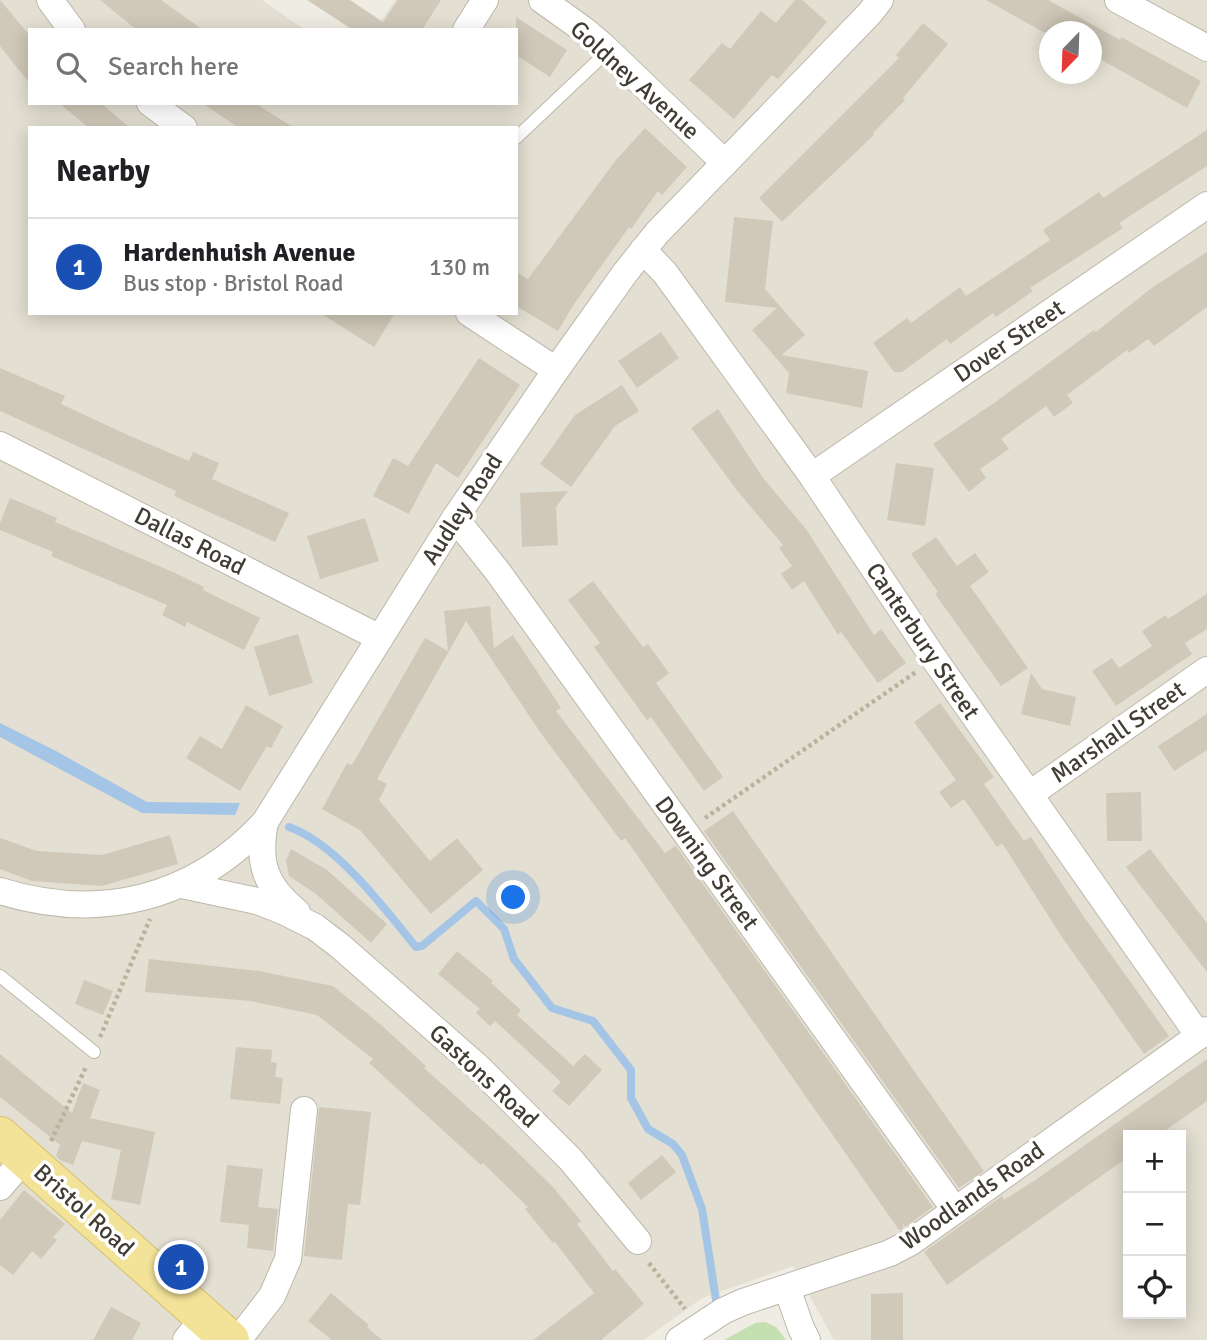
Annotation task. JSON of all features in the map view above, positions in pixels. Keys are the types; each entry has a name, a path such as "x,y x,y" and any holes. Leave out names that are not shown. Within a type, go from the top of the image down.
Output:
{"main road":[{"name":"Bristol Road","path":"13,1147 207,1332"}],"street":[{"path":"50,0 71,28"},
{"path":"467,28 485,0"},
{"name":"Goldney Avenue","path":"542,0 608,51 725,163"},
{"name":"Audley Road","path":"0,891 49,903 88,905 161,893 182,885 224,861 265,822 455,518 556,370 643,250 880,0"},
{"path":"1118,0 1207,48"},
{"path":"153,105 181,126"},
{"name":"Dover Street","path":"812,476 1207,205"},
{"name":"Canterbury Street","path":"643,250 665,273 812,476 934,660 1203,1033"},
{"path":"472,315 556,370"},
{"name":"Dallas Road","path":"0,444 380,638"},
{"name":"Downing Street","path":"455,518 498,572 955,1210"},
{"name":"Marshall Street","path":"1030,794 1207,670"},
{"name":"Gastons Road","path":"265,822 262,855 268,880 291,907 340,946 478,1067 570,1160 638,1241"},
{"name":"Gastons Road","path":"182,885 257,901 315,927"},
{"name":"Woodlands Road","path":"679,1340 723,1311 890,1253 911,1242 1203,1033"},
{"path":"239,1340 272,1296 288,1259 304,1110"},
{"path":"0,1187 13,1147"},
{"path":"788,1288 807,1340"}],"lane":[{"path":"518,136 608,51"},
{"path":"0,975 94,1052"}],"path":[{"path":"685,832 934,660"},
{"path":"667,1286 689,1314"}],"shaded area":[{"path":"0,0 262,0 302,28 28,28 28,105 518,105 518,28 376,28 395,0 1207,0 1207,1340 834,1340 793,1266 702,1298 644,1340 0,1340"}],"green space":[{"path":"765,1322 776,1327 786,1340 724,1340 755,1323"}],"water":[{"path":"0,723 147,802 240,803 235,815 142,813 0,737"}],"building":[{"path":"0,0 28,34 28,81 0,46"},
{"path":"100,0 161,0 200,28 135,28"},
{"path":"307,0 350,0 383,22 398,0 441,0 423,28 350,28"},
{"path":"795,0 802,0 827,22 778,79 772,75 734,119 689,80 722,43 730,49 761,11 776,23"},
{"path":"986,0 1048,0 1086,21 1039,21 1039,30"},
{"path":"516,17 567,50 550,77 518,56"},
{"path":"923,23 948,44 874,135 782,222 759,198 899,58 896,55"},
{"path":"1102,30 1120,40 1121,37 1201,81 1187,108 1102,60"},
{"path":"61,105 103,105 128,126 87,126"},
{"path":"205,105 258,105 291,126 236,126"},
{"path":"645,128 687,167 662,195 658,191 631,229 629,227 558,331 518,307 518,273 528,279 616,160"},
{"path":"1207,130 1207,166 1119,223 1123,228 1030,288 1033,291 996,317 993,313 950,344 947,339 902,372 894,372 873,343 907,318 911,323 960,287 966,296 1050,240 1043,230 1099,192 1103,198"},
{"path":"734,217 773,221 765,289 805,335 782,355 868,371 862,408 786,393 789,373 752,330 777,308 725,302"},
{"path":"1207,252 1207,307 1154,346 1148,339 1129,353 1127,350 1067,395 1073,403 1054,417 1046,406 1001,439 1009,449 980,469 986,478 969,492 933,444 1094,330 1096,332 1153,287"},
{"path":"323,315 394,315 374,347"},
{"path":"661,332 679,358 637,388 618,361"},
{"path":"479,358 520,385 458,478 436,463 409,514 373,496 393,458 408,466"},
{"path":"0,368 65,396 61,404 130,436 189,461 193,452 219,463 212,479 289,513 275,542 174,496 176,491 0,411"},
{"path":"622,385 639,411 615,426 571,487 540,464 575,415"},
{"path":"718,409 763,478 806,529 874,635 881,629 906,663 878,683 841,632 838,635 804,581 792,590 781,574 792,566 779,548 783,545 739,493 691,428"},
{"path":"896,463 934,468 925,526 887,520"},
{"path":"568,491 556,507 558,545 522,547 520,493"},
{"path":"10,498 57,518 55,522 173,572 260,618 244,650 187,622 185,627 162,615 167,605 51,556 53,552 0,530"},
{"path":"365,518 379,561 320,579 307,536"},
{"path":"936,537 957,566 975,553 989,572 970,586 1028,668 1001,686 935,594 938,592 911,554"},
{"path":"593,581 643,647 648,644 669,673 656,683 723,777 704,791 651,717 647,720 594,647 600,643 568,600"},
{"path":"1207,594 1207,629 1185,643 1192,654 1116,706 1092,671 1112,658 1119,668 1152,646 1142,631 1166,615 1168,619"},
{"path":"490,606 494,648 513,635 561,708 556,711 665,853 675,846 678,849 933,1207 905,1227 903,1223 903,1229 899,1230 625,838 621,841 540,732 466,621 377,779 387,784 379,800 430,861 457,838 483,870 431,914 360,830 322,809 347,763 352,765 425,638 448,651 444,611"},
{"path":"298,634 313,683 269,696 254,647"},
{"path":"1031,673 1042,689 1076,697 1070,726 1021,714"},
{"path":"940,703 994,777 984,784 1024,841 1031,837 1169,1036 1144,1054 1060,934 1002,843 997,847 964,799 951,808 939,792 956,780 914,722"},
{"path":"246,705 283,726 271,748 267,746 240,791 186,758 200,736 222,749"},
{"path":"1207,714 1207,750 1174,771 1158,746"},
{"path":"1141,792 1142,841 1107,841 1106,793"},
{"path":"733,811 984,1171 959,1188 704,831"},
{"path":"170,835 178,864 102,886 32,881 0,869 0,838 37,851 102,855"},
{"path":"291,849 327,870 387,924 371,943 316,894 289,876 286,861"},
{"path":"1150,849 1207,923 1207,972 1126,867"},
{"path":"457,951 493,981 491,983 521,1010 517,1015 573,1066 585,1054 602,1070 569,1106 552,1091 561,1082 495,1021 490,1026 476,1013 480,1009 438,974"},
{"path":"149,959 259,971 333,986 426,1066 424,1068 553,1187 581,1221 577,1224 613,1271 615,1269 644,1304 601,1340 533,1340 594,1293 555,1242 553,1243 525,1209 528,1207 483,1163 481,1165 369,1063 373,1059 317,1015 250,1001 145,992"},
{"path":"84,980 113,991 103,1015 75,1004"},
{"path":"236,1047 272,1050 271,1062 277,1063 275,1077 283,1078 280,1104 230,1099"},
{"path":"0,1054 72,1113 83,1083 100,1090 90,1118 155,1132 140,1205 111,1199 121,1150 82,1141 73,1165 60,1160 56,1156 60,1145 0,1097"},
{"path":"1207,1059 1207,1101 1166,1130 1123,1130 1123,1161 947,1285 924,1252 1002,1196 1004,1200"},
{"path":"319,1107 371,1112 360,1205 348,1204 342,1260 304,1256"},
{"path":"662,1155 676,1172 641,1200 628,1183"},
{"path":"227,1165 263,1169 258,1207 278,1209 273,1251 247,1248 249,1225 220,1222"},
{"path":"24,1190 65,1224 53,1237 57,1240 41,1259 32,1251 13,1275 0,1265 0,1220"},
{"path":"331,1293 369,1325 367,1327 382,1340 332,1340 308,1321"},
{"path":"903,1293 903,1340 871,1340 871,1294"},
{"path":"111,1307 141,1323 132,1340 93,1340"}],"waterway":[{"path":"289,827 307,835 342,862 416,947 422,946 476,901 504,929 514,959 552,1008 593,1021 631,1070 631,1098 648,1129 673,1144 682,1155 702,1209 716,1300"}],"place":[{"name":"Hardenhuish Avenue","path":"181,1267"}]}
